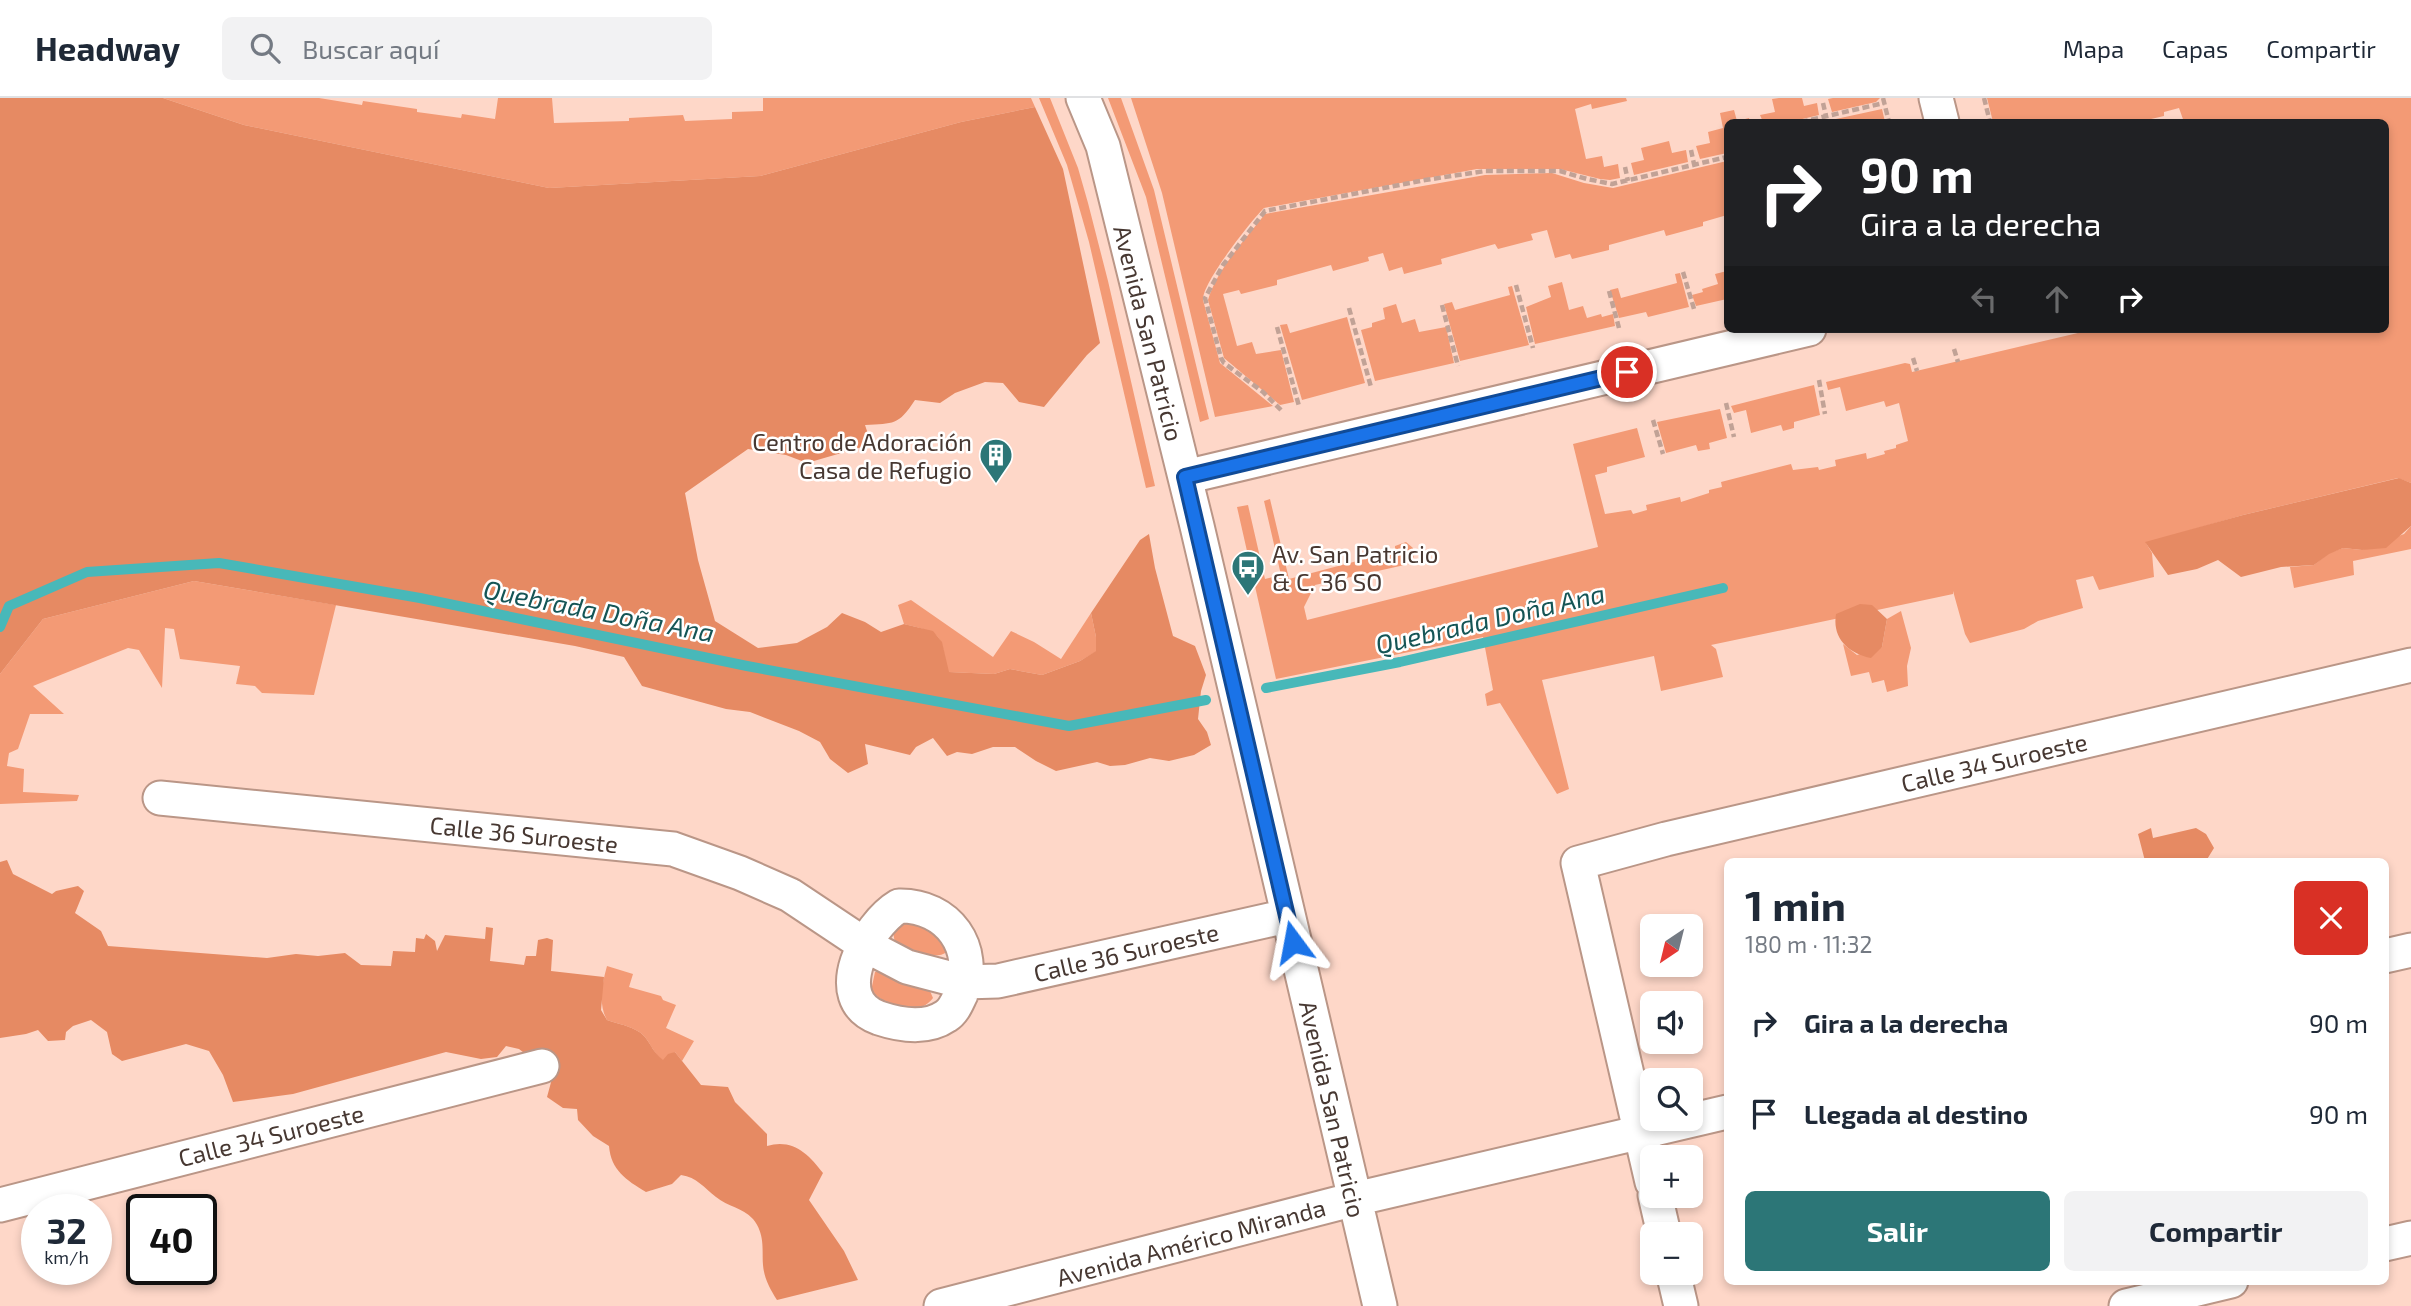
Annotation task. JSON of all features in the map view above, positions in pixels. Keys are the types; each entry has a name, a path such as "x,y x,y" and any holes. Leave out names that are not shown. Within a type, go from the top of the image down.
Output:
{"street":[{"name":"Avenida San Patricio","path":"1083,98 1103,146 1185,477 1380,1306"},
{"path":"1936,98 1941,119"},
{"path":"1185,477 1792,333"},
{"name":"Calle 34 Suroeste","path":"1640,1131 1578,863 1666,839 2411,665"},
{"name":"Calle 36 Suroeste","path":"160,798 673,849 740,873 790,895 865,945 907,967 964,982 998,981 1287,916"},
{"path":"899,906 916,906 932,912 955,930 965,956 964,982 953,1010 945,1017 911,1025 865,1012 857,1002 852,988 865,945 887,914 899,906"},
{"path":"2389,955 2411,950"},
{"name":"Calle 34 Suroeste","path":"0,1205 542,1066"},
{"name":"Avenida Américo Miranda","path":"1703,1117 1724,1113"},
{"path":"1640,1131 1643,1145"},
{"name":"Avenida Américo Miranda","path":"941,1306 1355,1199 1640,1131"},
{"path":"2389,1243 2411,1238"},
{"path":"1676,1285 1681,1306"},
{"path":"2126,1306 2214,1285"}],"path":[{"path":"1984,98 1989,119"},
{"path":"1816,119 1884,100 1888,119"},
{"path":"1823,103 1826,117"},
{"path":"1691,150 1694,164"},
{"path":"1281,410 1274,401 1224,363 1205,298 1223,265 1265,211 1485,171 1560,171 1587,180 1612,184 1724,158"},
{"path":"1625,167 1629,181"},
{"path":"1683,272 1694,309"},
{"path":"1516,285 1534,348"},
{"path":"1609,291 1619,328"},
{"path":"1442,305 1458,366"},
{"path":"1349,308 1371,387"},
{"path":"1277,327 1298,405"},
{"path":"1954,349 1958,362"},
{"path":"1913,358 1916,371"},
{"path":"1819,380 1825,414"},
{"path":"1726,402 1734,437"},
{"path":"1653,420 1663,454"}],"shaded area":[{"path":"0,98 163,98 244,125 549,188 760,176 961,122 1035,107 1063,169 1100,343 1044,407 1019,402 1003,383 985,382 955,393 940,403 915,400 904,415 894,422 865,425 869,437 862,447 807,463 786,455 748,449 685,493 698,560 715,621 758,648 797,643 827,627 842,613 881,632 904,624 933,631 942,642 949,672 994,674 1010,669 1042,675 1080,661 1096,651 1091,613 1140,540 1149,534 1173,636 1195,646 1206,675 1198,719 1207,732 1211,745 1194,755 1169,761 1150,758 1110,766 1097,762 1056,771 1015,747 993,747 972,754 957,752 947,756 933,738 916,747 910,755 865,744 868,764 848,773 830,759 820,742 799,731 750,712 726,709 642,686 624,657 575,646 194,581 43,619 0,674"},
{"path":"163,98 319,98 362,105 363,101 461,118 462,114 495,119 498,98 552,98 554,123 629,121 629,118 683,115 685,121 732,119 732,112 763,111 763,98 1031,98 1035,107 961,122 760,176 549,188 244,125"},
{"path":"1039,98 1050,98 1078,168 1108,281 1155,486 1146,488 1089,242 1067,165"},
{"path":"1108,98 1121,98 1154,190 1209,419 1200,422 1146,197"},
{"path":"1131,98 1626,98 1627,101 1592,109 1591,104 1575,109 1586,159 1602,156 1604,167 1618,164 1620,178 1600,179 1560,169 1477,169 1264,208 1218,267 1203,300 1220,363 1273,406 1215,417 1162,193"},
{"path":"1802,98 1804,106 1817,103 1819,115 1802,119 1762,119 1760,115 1775,112 1772,99"},
{"path":"1880,98 1876,102 1832,112 1828,99"},
{"path":"1987,98 2411,98 2411,483 2398,478 2243,515 2146,543 2152,553 2154,577 2099,590 2093,576 2076,580 2083,608 2038,621 2024,629 1970,643 1953,591 1953,594 1711,645 1716,649 1723,677 1661,691 1654,656 1542,680 1569,789 1557,794 1500,703 1487,706 1485,694 1493,690 1483,637 1276,679 1237,507 1248,505 1265,579 1281,575 1264,501 1270,499 1289,579 1395,551 1395,546 1406,542 1413,548 1414,557 1409,564 1315,585 1304,607 1307,620 1598,547 1573,444 1637,428 1645,457 1607,467 1607,472 1595,475 1605,514 1631,510 1633,514 1647,510 1646,505 1680,497 1681,502 1722,487 1721,482 1791,464 1793,470 1818,467 1819,470 1836,466 1835,460 1866,453 1867,459 1896,448 1896,445 1908,441 1899,403 1886,407 1884,401 1846,411 1840,387 1828,390 1826,382 1905,363 1910,364 1912,372 2078,333 2389,333 2389,119 2183,119 2179,108 2151,119 1992,119"},
{"path":"1882,109 1884,119 1836,119"},
{"path":"1734,110 1736,119 1724,119 1724,154 1700,159 1696,146 1710,143 1708,132 1723,128 1720,113"},
{"path":"1669,141 1672,153 1686,150 1688,162 1634,175 1631,163 1644,160 1641,148"},
{"path":"1724,162 1724,216 1703,222 1703,226 1666,236 1664,230 1609,245 1609,250 1572,259 1570,254 1555,258 1547,230 1531,234 1533,240 1498,249 1495,244 1441,259 1442,264 1404,274 1402,267 1389,271 1383,253 1368,257 1369,261 1333,271 1331,265 1277,280 1277,285 1241,294 1239,290 1223,294 1237,346 1252,342 1256,354 1281,350 1294,402 1280,405 1224,358 1208,300 1225,266 1265,214 1485,175 1552,173 1613,188"},
{"path":"1724,272 1724,300 1696,306 1692,295 1718,284 1715,274"},
{"path":"1680,273 1689,307 1648,317 1646,312 1619,318 1610,290 1618,288 1621,298 1677,283 1675,274"},
{"path":"1562,282 1569,310 1583,306 1587,318 1613,314 1615,326 1535,344 1526,307 1551,297 1548,286"},
{"path":"1512,286 1529,345 1460,361 1444,304 1452,302 1455,310 1510,295 1508,287"},
{"path":"1396,304 1402,323 1415,319 1419,332 1446,327 1454,363 1375,381 1361,330 1385,319 1383,308"},
{"path":"1347,317 1365,383 1302,400 1280,325 1287,324 1290,333"},
{"path":"1814,385 1820,415 1794,422 1794,428 1783,431 1781,425 1751,433 1746,410 1734,413 1731,406"},
{"path":"1720,409 1727,438 1709,443 1710,449 1698,451 1696,445 1666,453 1657,422"},
{"path":"2399,478 2411,483 2411,526 2386,548 2343,548 2314,565 2281,567 2241,577 2218,560 2197,569 2168,575 2145,542 2243,515"},
{"path":"2411,526 2411,549 2353,561 2354,575 2294,588 2290,567 2314,565 2329,553 2343,548 2362,550 2404,534"},
{"path":"194,581 336,605 314,695 262,693 255,686 236,684 240,666 180,659 174,629 165,628 162,688 139,650 128,648 33,686 64,714 30,714 18,749 9,753 7,766 24,769 23,792 79,795 77,801 0,804 0,674 43,619"},
{"path":"911,600 993,657 1011,631 1061,659 1091,613 1097,651 1080,661 1042,675 1010,669 994,674 948,672 938,637 927,630 904,624 898,605"},
{"path":"1860,604 1872,605 1887,619 1882,647 1871,658 1855,652 1843,643 1835,623 1836,614"},
{"path":"1901,611 1911,648 1907,666 1908,686 1887,692 1884,680 1872,683 1869,672 1851,676 1843,644 1857,655 1882,647 1887,619"},
{"path":"2151,828 2153,838 2196,828 2206,834 2214,848 2208,858 2144,858 2138,834"},
{"path":"7,860 13,874 52,894 78,886 84,891 75,913 101,931 108,946 267,958 296,954 318,956 345,953 361,965 391,966 393,951 415,952 416,938 424,939 426,934 435,941 437,951 445,935 485,939 486,927 493,928 490,961 524,965 526,956 536,956 538,940 553,940 551,971 604,977 601,1010 607,1020 642,1034 663,1060 668,1054 675,1052 701,1085 728,1087 735,1102 767,1134 767,1146 792,1146 812,1160 823,1173 809,1200 844,1251 858,1280 777,1300 765,1274 761,1236 753,1219 687,1176 681,1175 672,1184 646,1192 632,1183 616,1168 609,1146 593,1136 578,1120 577,1109 563,1108 547,1097 553,1075 519,1049 506,1046 497,1057 481,1059 446,1052 293,1094 233,1102 223,1075 209,1051 186,1044 122,1061 112,1054 107,1032 91,1020 73,1026 66,1032 65,1040 48,1041 38,1030 0,1038 0,862"},
{"path":"904,920 928,928 948,945 947,952 928,955 895,943 893,932"},
{"path":"607,966 633,974 629,987 661,996 663,1000 676,1005 666,1028 694,1041 682,1061 675,1052 663,1061 642,1034 607,1020 602,987"},
{"path":"875,972 883,972 930,991 933,998 919,1008 893,1005 871,991"}],"waterway":[{"name":"Quebrada Doña Ana","path":"0,627 9,606 87,572 219,563 420,598 747,666 1069,726 1206,700"},
{"name":"Quebrada Doña Ana","path":"1266,688 1400,662 1723,588"}],"place":[{"name":"Centro de Adoración Casa de Refugio","path":"996,485"},
{"name":"Av. San Patricio & C. 36 SO","path":"1248,597"}],"route":[{"path":"1293,942 1185,477 1627,372"}]}
